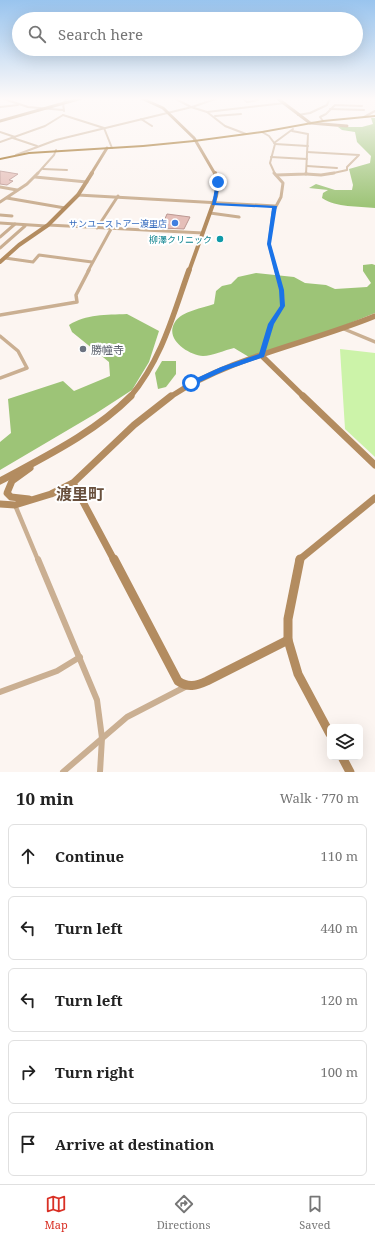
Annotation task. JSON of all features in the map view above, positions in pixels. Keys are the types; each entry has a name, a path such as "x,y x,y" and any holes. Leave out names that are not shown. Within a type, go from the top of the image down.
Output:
{"highway":[{"path":"0,159 16,155 194,141 246,134"}],"street":[{"path":"6,134 37,146"},
{"path":"0,142 22,134"},
{"path":"16,155 37,146 82,134"},
{"path":"0,262 47,226 78,195 95,166 109,148 106,134"},
{"path":"0,481 105,420 129,399 152,371 218,191 216,174 210,162 190,134"},
{"path":"262,356 271,324 282,306 282,290 269,244 275,206 282,197 283,187 282,181 271,169 271,157 275,152 275,144 270,136 266,134"},
{"path":"275,144 285,134"},
{"path":"306,174 308,134"},
{"path":"275,144 308,146"},
{"path":"0,202 35,177 56,151"},
{"path":"276,174 321,175 347,170 360,155 307,152"},
{"path":"271,157 307,159"},
{"path":"307,166 337,168"},
{"path":"42,169 67,170"},
{"path":"35,177 87,182"},
{"path":"0,187 17,190"},
{"path":"78,195 118,196 214,204 275,206"},
{"path":"98,228 118,196"},
{"path":"6,198 66,208"},
{"path":"210,213 239,217"},
{"path":"0,215 12,216"},
{"path":"0,223 25,226 203,233"},
{"path":"0,237 14,224"},
{"path":"0,248 25,226"},
{"path":"0,315 77,302 76,295 92,262 111,229"},
{"path":"4,258 33,262 40,256 92,262"},
{"path":"0,504 15,505 34,500 74,483 134,425 162,402 191,383 224,368 344,329 375,316"},
{"path":"344,329 375,342"},
{"path":"0,336 18,351 27,368 0,378"},
{"path":"262,356 375,465"},
{"path":"34,500 11,497 6,493 7,486 10,481 36,464 46,454"},
{"path":"74,483 178,681 185,687"},
{"path":"327,728 298,674 288,640 288,619 297,567 300,558 375,498"},
{"path":"15,505 97,700 102,738 100,772"},
{"path":"63,772 127,717 185,687 194,687 288,640"},
{"path":"0,692 57,671 80,657"},
{"path":"344,760 350,772"}],"green space":[{"path":"355,134 375,134 375,208 334,204 322,198 323,193 328,190 309,188 316,184 335,190 352,190 353,185 349,169 370,163 371,156 357,142"},
{"path":"363,265 375,265 375,313 333,330 249,357 234,348 210,355 197,355 179,345 175,340 172,328 178,318 193,310 214,304 216,291 222,286 231,284 238,277 256,273 294,277 305,283 326,285 335,289 367,287 371,283 363,271"},
{"path":"127,314 159,331 149,362 132,390 95,414 0,470 0,442 11,433 8,399 63,381 74,391 110,376 109,362 72,332 69,325 89,317"},
{"path":"340,349 375,353 375,457 345,429"},
{"path":"162,361 176,361 176,374 166,387 158,389 155,373"}],"building":[{"path":"0,171 18,174 9,180 13,181 7,185 0,184"},
{"name":"サンユーストアー渡里店","path":"167,214 190,217 184,229 161,228"}],"place":[{"name":"サンユーストアー渡里店","path":"175,223"},
{"name":"柳澤クリニック","path":"220,239"},
{"name":"勝幢寺","path":"83,349"}],"district":[{"name":"渡里町","path":"80,494"}],"route":[{"path":"191,383 224,368 262,356 271,324 282,306 282,290 269,244 270,228 275,206 214,204 218,191 218,182"}]}
